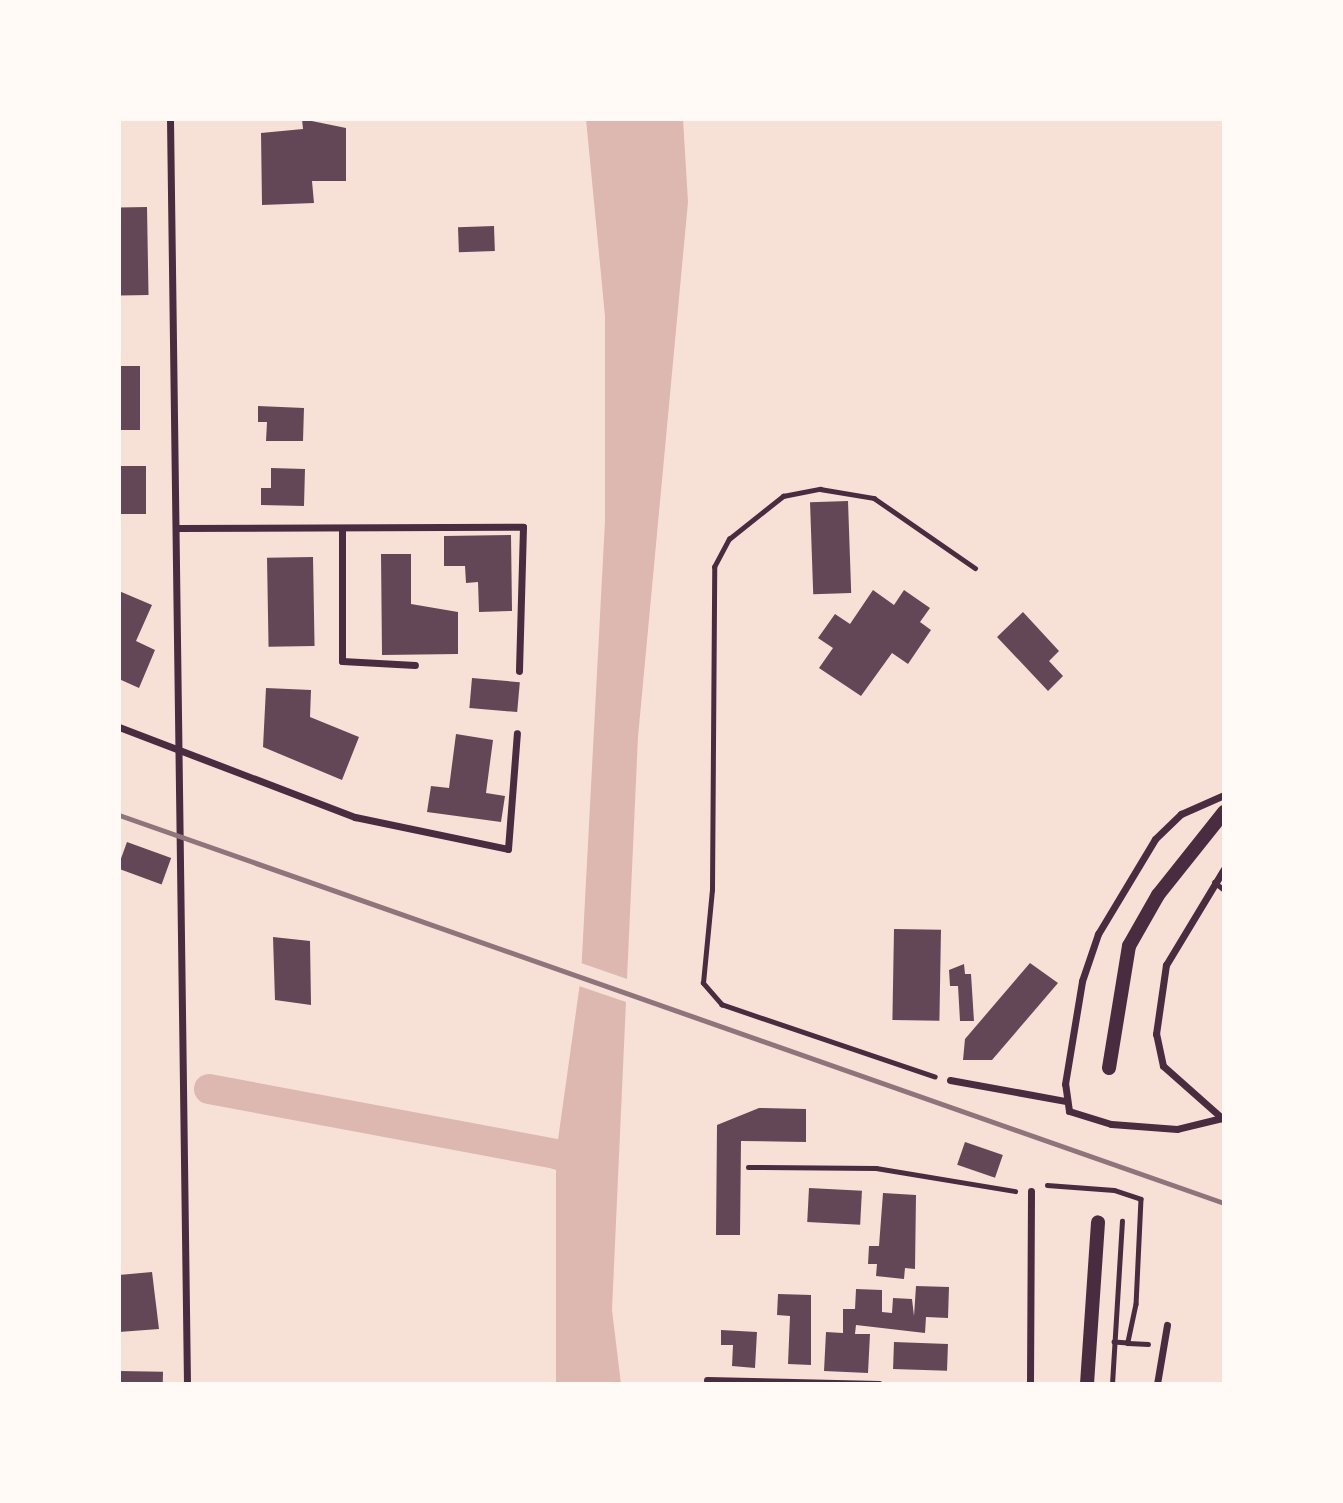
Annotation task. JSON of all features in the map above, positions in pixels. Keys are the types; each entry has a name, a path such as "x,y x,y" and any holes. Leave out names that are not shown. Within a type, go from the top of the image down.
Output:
{"main road":[{"path":"1109,1068 1129,946 1158,895 1224,812"},
{"path":"1087,1384 1098,1222"}],"street":[{"path":"170,119 187,1384"},
{"path":"177,528 523,527 519,671"},
{"path":"342,528 342,661 415,665"},
{"path":"119,727 355,817 508,849 517,733"},
{"path":"1066,1101 1082,981 1098,934 1155,839 1181,814 1224,794"},
{"path":"1223,1119 1163,1066 1156,1034 1166,965 1224,869"},
{"path":"950,1080 1066,1101 1079,1115 1177,1129 1223,1119"},
{"path":"1030,1384 1031,1191"},
{"path":"1157,1384 1167,1325"},
{"path":"707,1380 879,1384"}],"lane":[{"path":"1214,883 1224,890"}],"path":[{"path":"950,1080 722,1005 703,983 712,878 714,567 729,539 767,508 796,490 820,489 853,491 891,506 975,568"},
{"path":"748,1167 876,1168 989,1191 1031,1191 1047,1185 1114,1190 1141,1199 1136,1304 1128,1343 1114,1342"},
{"path":"1111,1384 1122,1221"}],"shaded area":[{"path":"586,119 683,119 688,202 638,737 612,1310 621,1384 556,1384 556,1154 581,976 605,521 605,316"}],"pier":[{"path":"578,962 630,980 629,1003 576,985"}],"building":[{"path":"302,119 346,128 346,181 312,181 314,203 262,205 261,133 303,129"},
{"path":"119,207 147,207 149,295 121,295"},
{"path":"494,226 495,251 459,252 458,227"},
{"path":"119,366 140,366 140,430 119,430"},
{"path":"258,406 304,408 303,441 266,441 267,422 258,422"},
{"path":"119,466 146,466 146,514 119,514"},
{"path":"271,468 305,469 304,506 261,505 261,488 271,488"},
{"path":"848,501 851,593 813,594 810,502"},
{"path":"511,535 512,611 479,612 478,582 466,583 465,566 444,566 444,536"},
{"path":"381,554 411,554 411,604 458,612 458,654 382,655"},
{"path":"313,557 315,646 269,647 267,558"},
{"path":"873,590 894,605 904,590 930,608 920,622 931,630 908,664 892,653 861,696 819,668 833,648 818,638 835,614 850,624"},
{"path":"119,591 152,605 136,641 155,650 139,688 119,679"},
{"path":"1023,612 1059,651 1049,661 1063,676 1048,691 997,637"},
{"path":"472,678 520,682 517,712 469,708"},
{"path":"266,688 311,690 310,717 359,737 342,780 263,747"},
{"path":"456,734 493,740 486,793 505,796 501,822 427,812 431,786 449,788"},
{"path":"127,842 171,858 162,884 119,869"},
{"path":"894,929 941,930 939,1021 892,1020"},
{"path":"273,937 310,941 311,1005 275,1000"},
{"path":"1030,963 1058,983 992,1060 963,1060 965,1039"},
{"path":"964,964 965,974 971,974 974,1021 960,1021 958,986 950,986 949,970"},
{"path":"759,1108 806,1109 806,1142 741,1141 740,1235 716,1235 717,1125"},
{"path":"965,1142 1003,1155 995,1178 957,1165"},
{"path":"809,1188 862,1191 860,1225 807,1222"},
{"path":"883,1193 916,1195 915,1269 905,1268 904,1279 876,1276 877,1264 868,1264 869,1246 879,1246"},
{"path":"152,1272 159,1329 119,1332 119,1275"},
{"path":"916,1286 949,1287 948,1318 926,1317 925,1333 856,1325 855,1334 870,1334 868,1373 824,1371 826,1332 843,1333 843,1309 855,1309 856,1289 882,1290 882,1312 892,1313 893,1298 912,1299 914,1316"},
{"path":"778,1294 811,1295 811,1365 788,1364 790,1316 777,1315"},
{"path":"721,1330 757,1332 755,1368 732,1366 733,1345 721,1345"},
{"path":"894,1342 948,1344 947,1371 893,1369"},
{"path":"119,1371 163,1372 163,1384 119,1384"}],"waterway":[{"path":"209,1089 556,1154 593,1168"}],"railway":[{"path":"119,815 1224,1203"}]}
